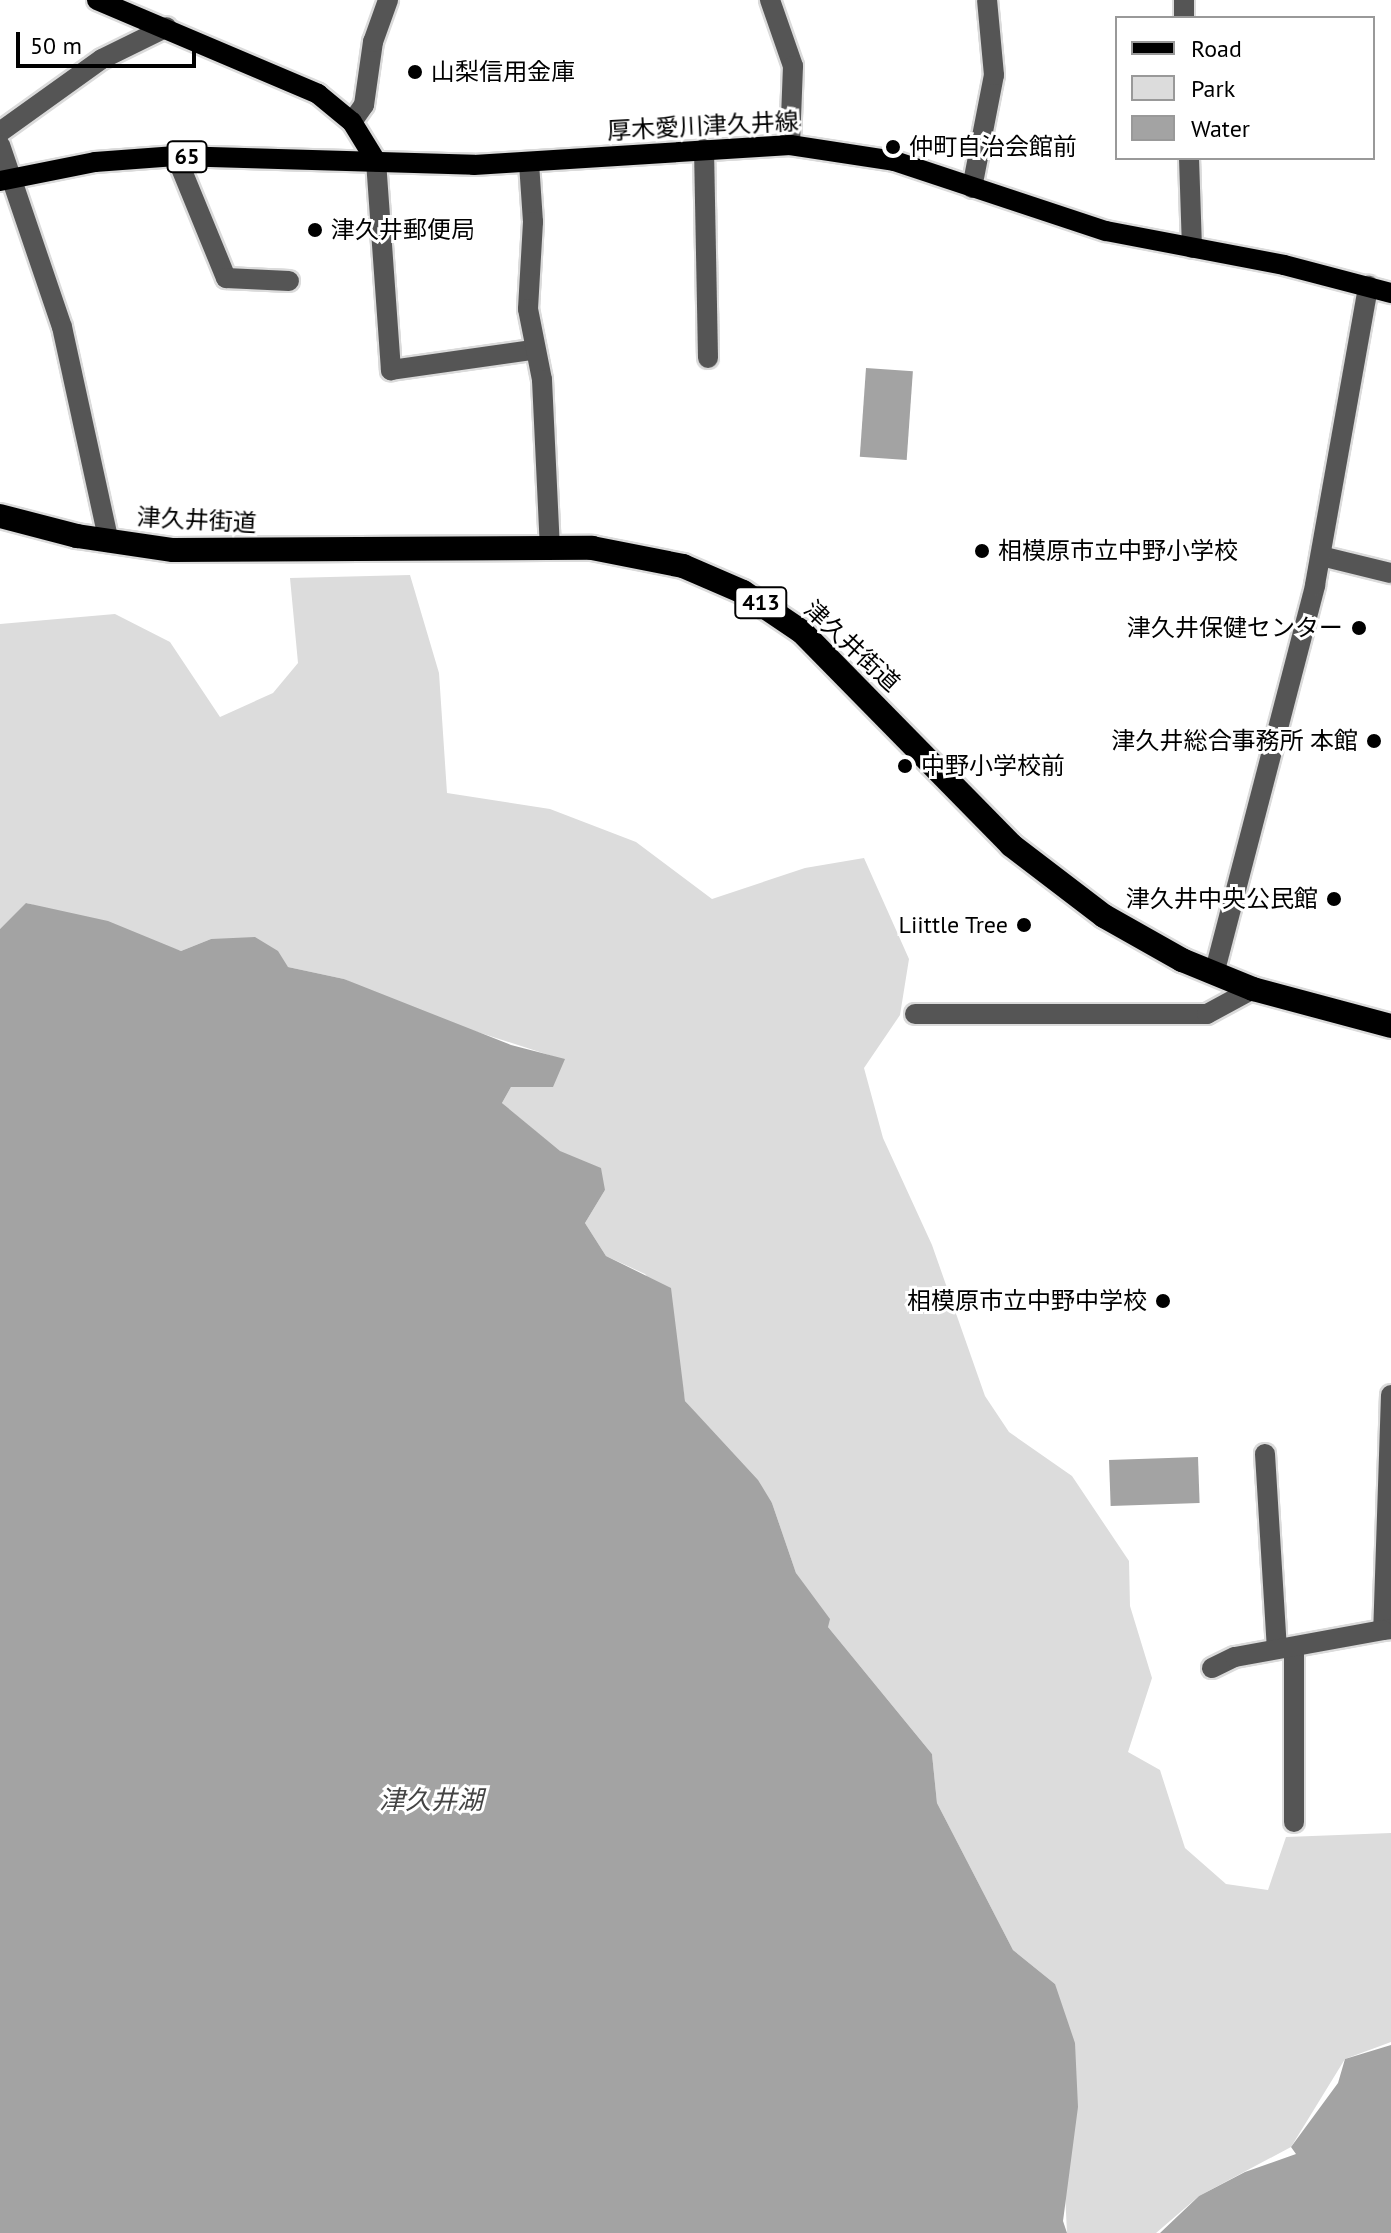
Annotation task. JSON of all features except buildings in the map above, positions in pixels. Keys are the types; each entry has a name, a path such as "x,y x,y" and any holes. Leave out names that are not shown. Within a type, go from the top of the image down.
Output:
{"highway":[{"name":"津久井街道","path":"0,516 109,542 209,552 550,548 625,552 667,561 762,604 826,654 1041,870 1123,929 1214,974 1253,989 1391,1026"}],"main road":[{"path":"97,0 307,88 352,122 376,161"},
{"name":"厚木愛川津久井線","path":"6,180 95,162 176,156 529,163 790,145 865,154 1106,231 1391,293"}],"street":[{"path":"352,122 364,105 373,42 388,0"},
{"path":"770,0 793,66 790,145"},
{"path":"972,188 994,75 987,0"},
{"path":"0,132 102,59 167,27"},
{"path":"0,145 6,180 62,327 109,542"},
{"path":"704,149 708,358"},
{"path":"176,156 226,278 289,281"},
{"path":"1189,160 1192,248"},
{"path":"376,161 391,370 532,350"},
{"path":"529,163 532,350 542,380 550,548"},
{"path":"1214,974 1321,556 1368,286"},
{"path":"1321,556 1391,573"},
{"path":"915,1014 1207,1014 1253,989"},
{"path":"1212,1668 1235,1657 1387,1629 1391,1395"},
{"path":"1265,1454 1285,1648 1294,1822"}],"green space":[{"path":"410,575 439,673 447,793 550,809 636,842 712,899 805,868 864,858 909,959 900,1015 864,1068 883,1138 932,1245 985,1396 1009,1432 1072,1476 1129,1561 1130,1606 1152,1678 1128,1752 1160,1770 1185,1848 1226,1884 1268,1890 1286,1837 1391,1833 1391,2042 1345,2059 1291,2147 1199,2196 1156,2233 1067,2233 1055,1984 1013,1950 937,1803 932,1754 828,1627 796,1573 772,1503 685,1401 670,1306 645,1274 606,1256 585,1223 605,1190 502,1103 511,1087 555,1057 406,1009 344,979 288,967 211,939 181,951 27,903 0,929 0,624 115,614 170,642 220,717 273,693 298,663 290,578"}],"water":[{"path":"866,368 913,371 907,460 860,457"},
{"name":"津久井湖","path":"26,903 108,921 181,951 211,939 255,937 278,951 288,967 344,979 511,1045 565,1059 553,1087 511,1087 502,1103 560,1151 601,1168 605,1190 585,1223 606,1256 671,1288 685,1401 758,1480 772,1503 796,1573 830,1619 828,1627 932,1754 937,1803 1013,1950 1055,1984 1075,2043 1078,2107 1063,2221 1067,2233 0,2233 0,929"},
{"path":"1198,1457 1200,1503 1111,1506 1109,1460"},
{"path":"1391,2045 1391,2233 1160,2233 1199,2196 1245,2172 1296,2154 1291,2147 1338,2083 1345,2059"}],"place":[{"name":"山梨信用金庫","path":"415,72"},
{"name":"仲町自治会館前","path":"893,147"},
{"name":"津久井郵便局","path":"315,230"},
{"name":"相模原市立中野小学校","path":"982,551"},
{"name":"津久井保健センター","path":"1359,628"},
{"name":"津久井総合事務所 本館","path":"1374,741"},
{"name":"中野小学校前","path":"905,766"},
{"name":"津久井中央公民館","path":"1334,899"},
{"name":"Liittle Tree","path":"1024,925"},
{"name":"相模原市立中野中学校","path":"1163,1301"}]}
